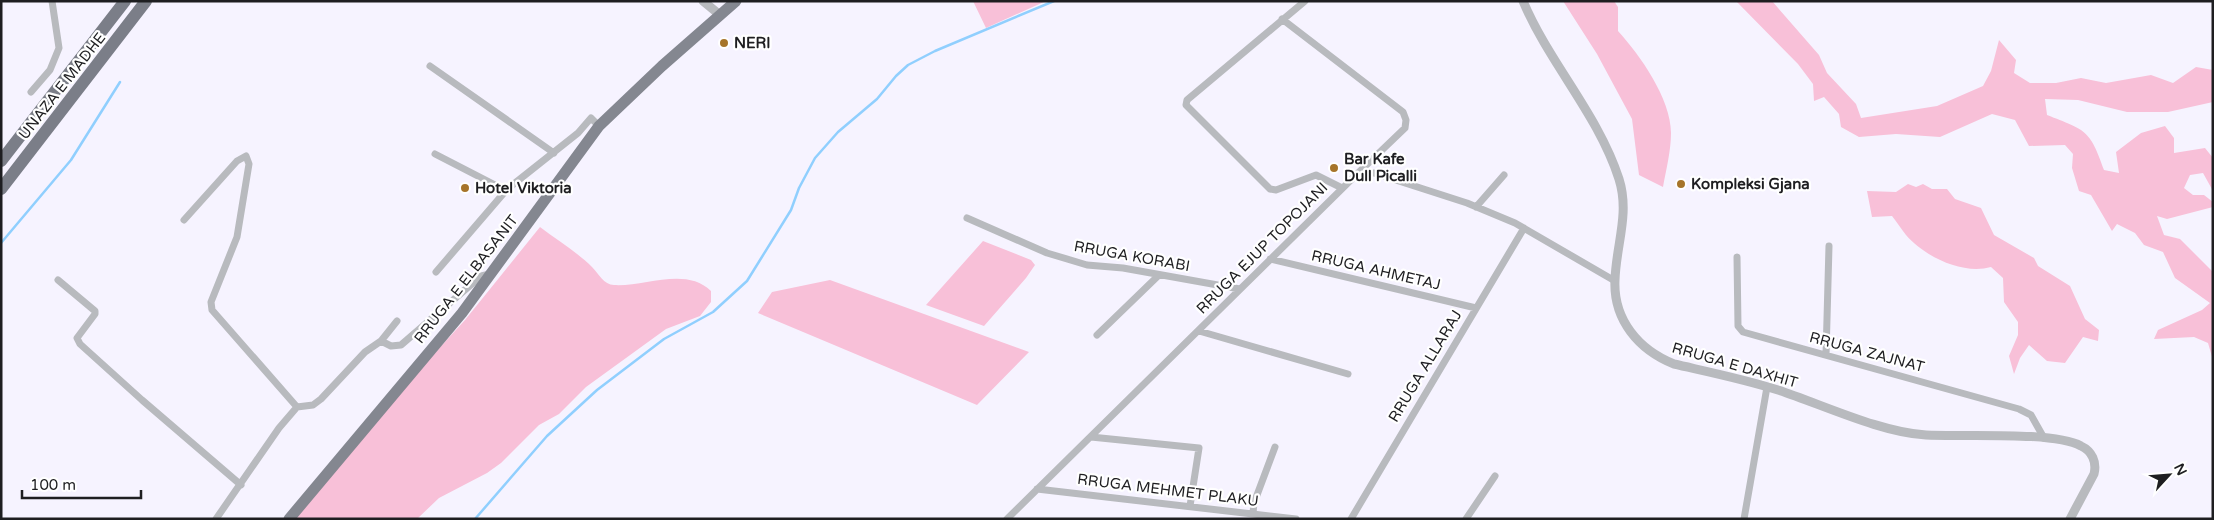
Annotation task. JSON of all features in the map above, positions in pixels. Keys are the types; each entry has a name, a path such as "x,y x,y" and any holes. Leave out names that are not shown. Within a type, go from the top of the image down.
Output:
{"highway":[{"name":"UNAZA E MADHE","path":"1,161 125,1"},
{"name":"UNAZA E MADHE","path":"1,189 146,1"}],"main road":[{"name":"RRUGA E ELBASANIT","path":"289,519 462,314 600,126 648,78 736,1"}],"street":[{"path":"31,92 50,70 59,48 52,1"},
{"path":"704,1 720,15"},
{"path":"1305,1 1187,100 1186,105 1270,189 1276,190 1316,175 1342,188"},
{"name":"RRUGA E DAXHIT","path":"1523,1 1538,31 1588,116 1609,155 1619,179 1624,210 1615,281 1616,299 1624,322 1631,334 1649,351 1674,364 1768,387 1888,428 1912,434 2061,439 2083,446 2095,462 2094,474 2070,519"},
{"name":"RRUGA EJUP TOPOJANI","path":"1007,519 1405,128 1406,120 1403,112 1282,19"},
{"path":"430,66 554,153"},
{"path":"436,272 510,187 578,133 591,118 600,126"},
{"path":"435,154 501,188 510,187"},
{"path":"184,220 237,161 246,156 249,164 237,237 211,302 212,310 296,407"},
{"path":"1358,173 1374,173 1476,207 1524,228 1615,281"},
{"path":"1476,207 1504,175"},
{"name":"RRUGA KORABI","path":"968,218 1048,253 1087,265 1123,268 1240,289"},
{"name":"RRUGA ALLARAJ","path":"1351,519 1524,228"},
{"path":"1826,355 1829,246"},
{"name":"RRUGA ZAJNAT","path":"1737,257 1740,329 1743,332 2020,409 2032,415 2044,438"},
{"name":"RRUGA AHMETAJ","path":"1270,259 1476,308"},
{"path":"381,341 395,347 405,342 481,276 492,274"},
{"path":"1097,335 1159,275"},
{"path":"58,280 95,311 95,314 77,338 80,344 241,485"},
{"path":"216,519 279,428 296,407 313,405 332,388 365,352 381,341 397,320"},
{"path":"1199,331 1348,374"},
{"path":"1744,519 1768,387"},
{"path":"1091,437 1199,448 1190,506"},
{"path":"1253,513 1254,503 1275,447"},
{"path":"1466,519 1495,476"},
{"name":"RRUGA MEHMET PLAKU","path":"1037,489 1296,519"}],"shaded area":[{"path":"973,1 1046,1 986,28"},
{"path":"1563,1 1614,1 1618,7 1618,31 1636,52 1653,78 1666,106 1670,120 1670,147 1663,187 1639,175 1632,119 1597,54"},
{"path":"1736,1 1772,1 1819,55 1827,73 1856,104 1861,118 1937,106 1983,86 1991,71 1999,40 2016,60 2014,73 2030,83 2056,83 2081,78 2106,83 2151,75 2173,83 2196,67 2213,70 2213,102 2168,112 2127,112 2078,100 2045,99 2047,115 2078,128 2090,139 2095,146 2104,170 2119,173 2116,152 2141,133 2165,126 2174,138 2174,153 2205,148 2213,158 2213,191 2203,173 2190,175 2184,188 2193,195 2204,195 2213,202 2213,207 2167,219 2157,216 2164,235 2180,239 2213,272 2213,360 2208,343 2194,337 2154,339 2158,330 2202,310 2210,303 2175,278 2163,252 2144,245 2135,233 2117,224 2112,231 2091,195 2079,191 2072,168 2073,154 2065,145 2029,146 2015,120 1992,114 1940,137 1896,134 1859,137 1841,127 1839,114 1824,97 1814,101 1813,84 1798,64"},
{"path":"1908,184 1916,187 1923,184 1932,189 1947,189 1955,199 1981,208 1994,235 2034,258 2038,266 2070,286 2085,319 2099,330 2098,341 2083,337 2065,363 2047,361 2029,345 2020,358 2014,374 2009,356 2018,335 2018,322 2004,302 2003,278 1991,267 1980,269 1957,266 1934,257 1914,243 1892,216 1872,217 1867,191 1896,192"},
{"path":"540,227 580,256 604,281 610,284 626,285 664,279 690,280 701,284 711,291 711,302 700,316 666,329 586,387 559,414 539,425 501,463 487,473 439,498 417,519 294,519 390,402 465,320"},
{"path":"983,241 1031,260 1035,265 984,326 926,305"},
{"path":"830,280 1029,352 977,405 758,313 772,292"}],"waterway":[{"path":"475,519 547,436 597,390 664,339 713,312 747,281 791,210 799,188 815,158 838,132 877,99 908,65 935,51 1054,1"},
{"path":"1,243 71,160 120,82"}],"place":[{"name":"NERI","path":"724,43"},
{"name":"Bar Kafe Dull Picalli","path":"1334,168"},
{"name":"Kompleksi Gjana","path":"1681,184"},
{"name":"Hotel Viktoria","path":"465,188"}]}
